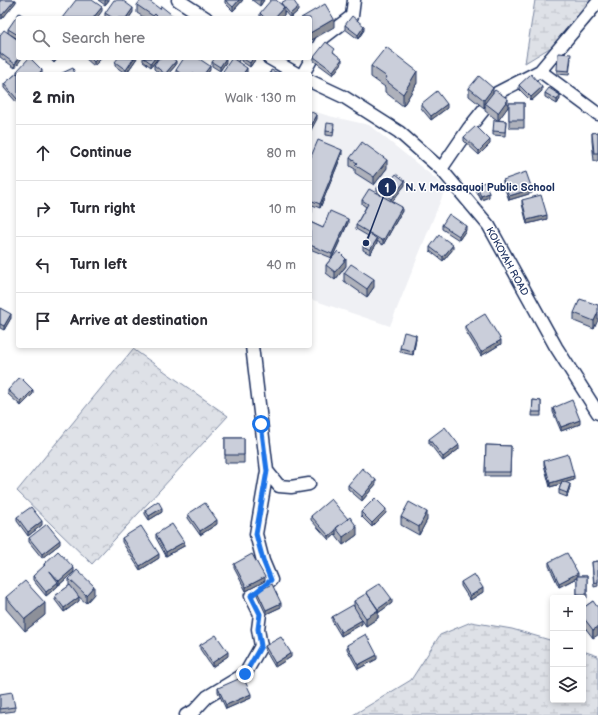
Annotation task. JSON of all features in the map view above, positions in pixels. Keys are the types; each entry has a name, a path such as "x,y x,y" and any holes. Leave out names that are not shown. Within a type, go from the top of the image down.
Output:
{"street":[{"path":"178,0 203,16"},
{"path":"312,58 323,38 352,16 354,0"},
{"path":"441,169 469,128 497,93 540,71 598,2"},
{"path":"272,60 294,72"},
{"path":"304,72 311,60"},
{"path":"540,71 598,114"},
{"name":"KOKOYAH ROAD","path":"312,82 344,97 399,132 441,169 489,226 556,347 598,413"},
{"path":"186,715 194,711 208,697 245,674 261,646 258,629 260,614 251,596 271,580 263,560 256,534 267,471 252,348"},
{"path":"267,471 279,486 291,487 309,484"}],"shaded area":[{"path":"312,111 369,125 446,187 390,326 312,300"}],"green space":[{"path":"535,0 597,0 589,24 525,63"},
{"path":"133,349 228,416 92,564 17,491"},
{"path":"471,622 512,629 550,640 550,703 586,703 586,652 598,656 598,715 353,715 411,680 440,635"}],"building":[{"path":"0,0 15,0 2,15 0,14"},
{"path":"76,0 92,0 102,7 95,16 64,16"},
{"path":"114,0 122,0 133,8 127,16 110,16 105,13"},
{"path":"141,0 148,0 160,9 161,6 174,16 157,16 155,14 153,16 137,5"},
{"path":"225,0 239,0 233,7"},
{"path":"271,0 276,0 284,7 276,16 263,16 260,13"},
{"path":"286,0 293,0 298,7 290,14 281,3"},
{"path":"325,4 334,19 312,32 312,16 304,16"},
{"path":"19,13 24,16 17,16"},
{"path":"352,16 364,26 358,35 345,25"},
{"path":"16,17 16,34 8,29"},
{"path":"4,30 16,39 16,60 18,60 15,64 0,53 0,35"},
{"path":"326,42 335,49 333,52 342,59 333,71 314,57"},
{"path":"386,47 417,71 403,94 385,80 387,77 371,66"},
{"path":"558,53 571,54 569,71 557,70"},
{"path":"27,60 32,60 42,70 40,72 17,71"},
{"path":"116,60 133,60 126,70 115,62"},
{"path":"158,60 176,61 167,72 163,72 154,65"},
{"path":"183,60 201,60 210,66 206,72 178,72 176,70"},
{"path":"214,60 225,60 220,67 212,62"},
{"path":"231,60 235,60 247,68 244,72 222,72"},
{"path":"73,68 74,72 64,72"},
{"path":"16,74 16,98 4,84"},
{"path":"531,74 542,87 531,97 519,85"},
{"path":"479,76 493,88 484,100 469,88"},
{"path":"549,88 560,95 557,100 545,93"},
{"path":"495,90 508,99 498,113 485,103"},
{"path":"437,91 447,104 431,116 421,104"},
{"path":"509,103 524,103 524,120 509,120"},
{"path":"312,112 317,115 312,124"},
{"path":"494,120 506,121 505,132 493,131"},
{"path":"327,123 334,124 333,132 326,131"},
{"path":"476,126 490,140 479,151 464,137"},
{"path":"598,132 598,153 594,153 592,133"},
{"path":"318,140 342,150 320,204 312,201 312,154"},
{"path":"362,142 387,160 374,177 355,165 357,163 350,158"},
{"path":"526,172 532,189 509,196 503,180"},
{"path":"396,174 405,181 391,199 377,188 384,179 389,183"},
{"path":"485,182 489,193 481,196 476,186"},
{"path":"369,189 402,207 383,241 356,225 368,204 362,200"},
{"path":"541,195 547,215 527,220 522,200"},
{"path":"330,211 348,219 332,254 312,246 312,223 323,228"},
{"path":"449,214 466,226 459,236 442,225"},
{"path":"370,234 377,239 370,250 363,246"},
{"path":"439,235 453,245 443,257 430,247"},
{"path":"338,251 346,259 335,272 326,265"},
{"path":"351,264 374,279 367,289 344,273"},
{"path":"580,299 598,305 598,312 594,321 574,313"},
{"path":"0,308 11,314 4,326 0,324"},
{"path":"485,314 501,340 481,352 465,326"},
{"path":"404,332 416,335 413,351 400,348"},
{"path":"20,377 33,390 21,402 8,390"},
{"path":"533,400 541,401 541,412 532,412"},
{"path":"572,400 580,420 561,427 553,408"},
{"path":"445,427 459,445 443,457 429,439"},
{"path":"225,438 244,438 244,455 225,455"},
{"path":"486,445 511,446 510,472 485,472"},
{"path":"568,454 574,476 550,483 544,461"},
{"path":"362,468 376,480 362,497 348,485"},
{"path":"562,481 570,484 567,493 559,490"},
{"path":"375,498 386,509 372,523 361,512"},
{"path":"331,499 348,519 336,528 336,530 329,536 311,516"},
{"path":"158,501 162,508 149,516 145,510"},
{"path":"409,502 427,512 419,527 401,517"},
{"path":"205,503 217,520 200,531 188,514"},
{"path":"31,507 42,521 28,532 17,517"},
{"path":"350,517 357,527 343,537 336,528"},
{"path":"47,524 60,540 42,554 29,538"},
{"path":"172,524 184,542 166,552 156,534"},
{"path":"141,526 159,554 140,566 122,538"},
{"path":"58,551 74,568 59,581 49,570 58,582 46,592 33,576"},
{"path":"567,553 578,573 559,583 549,562"},
{"path":"252,554 265,577 246,587 234,564"},
{"path":"598,561 598,582 594,583 592,562"},
{"path":"77,570 94,586 86,595 69,579"},
{"path":"474,574 483,588 470,596 461,582"},
{"path":"577,576 587,576 587,594 577,594"},
{"path":"25,581 45,603 25,619 6,597"},
{"path":"380,583 392,599 378,609 366,592"},
{"path":"272,584 281,603 266,610 257,591"},
{"path":"70,585 79,597 64,608 55,596"},
{"path":"367,593 378,610 366,618 354,601"},
{"path":"593,601 598,608 598,627 593,630 586,621 586,606"},
{"path":"353,605 362,620 341,632 332,617"},
{"path":"366,634 377,655 358,665 347,645"},
{"path":"216,635 228,652 212,663 200,645"},
{"path":"281,637 291,653 275,663 265,646"},
{"path":"243,677 251,694 226,705 218,688"},
{"path":"12,692 15,707 0,709 0,694"}],"place":[{"name":"N. V. Massaquoi Public School","path":"366,243"}],"route":[{"path":"245,674 261,646 258,629 260,614 251,596 271,580 263,560 256,534 267,471 261,424"}]}
